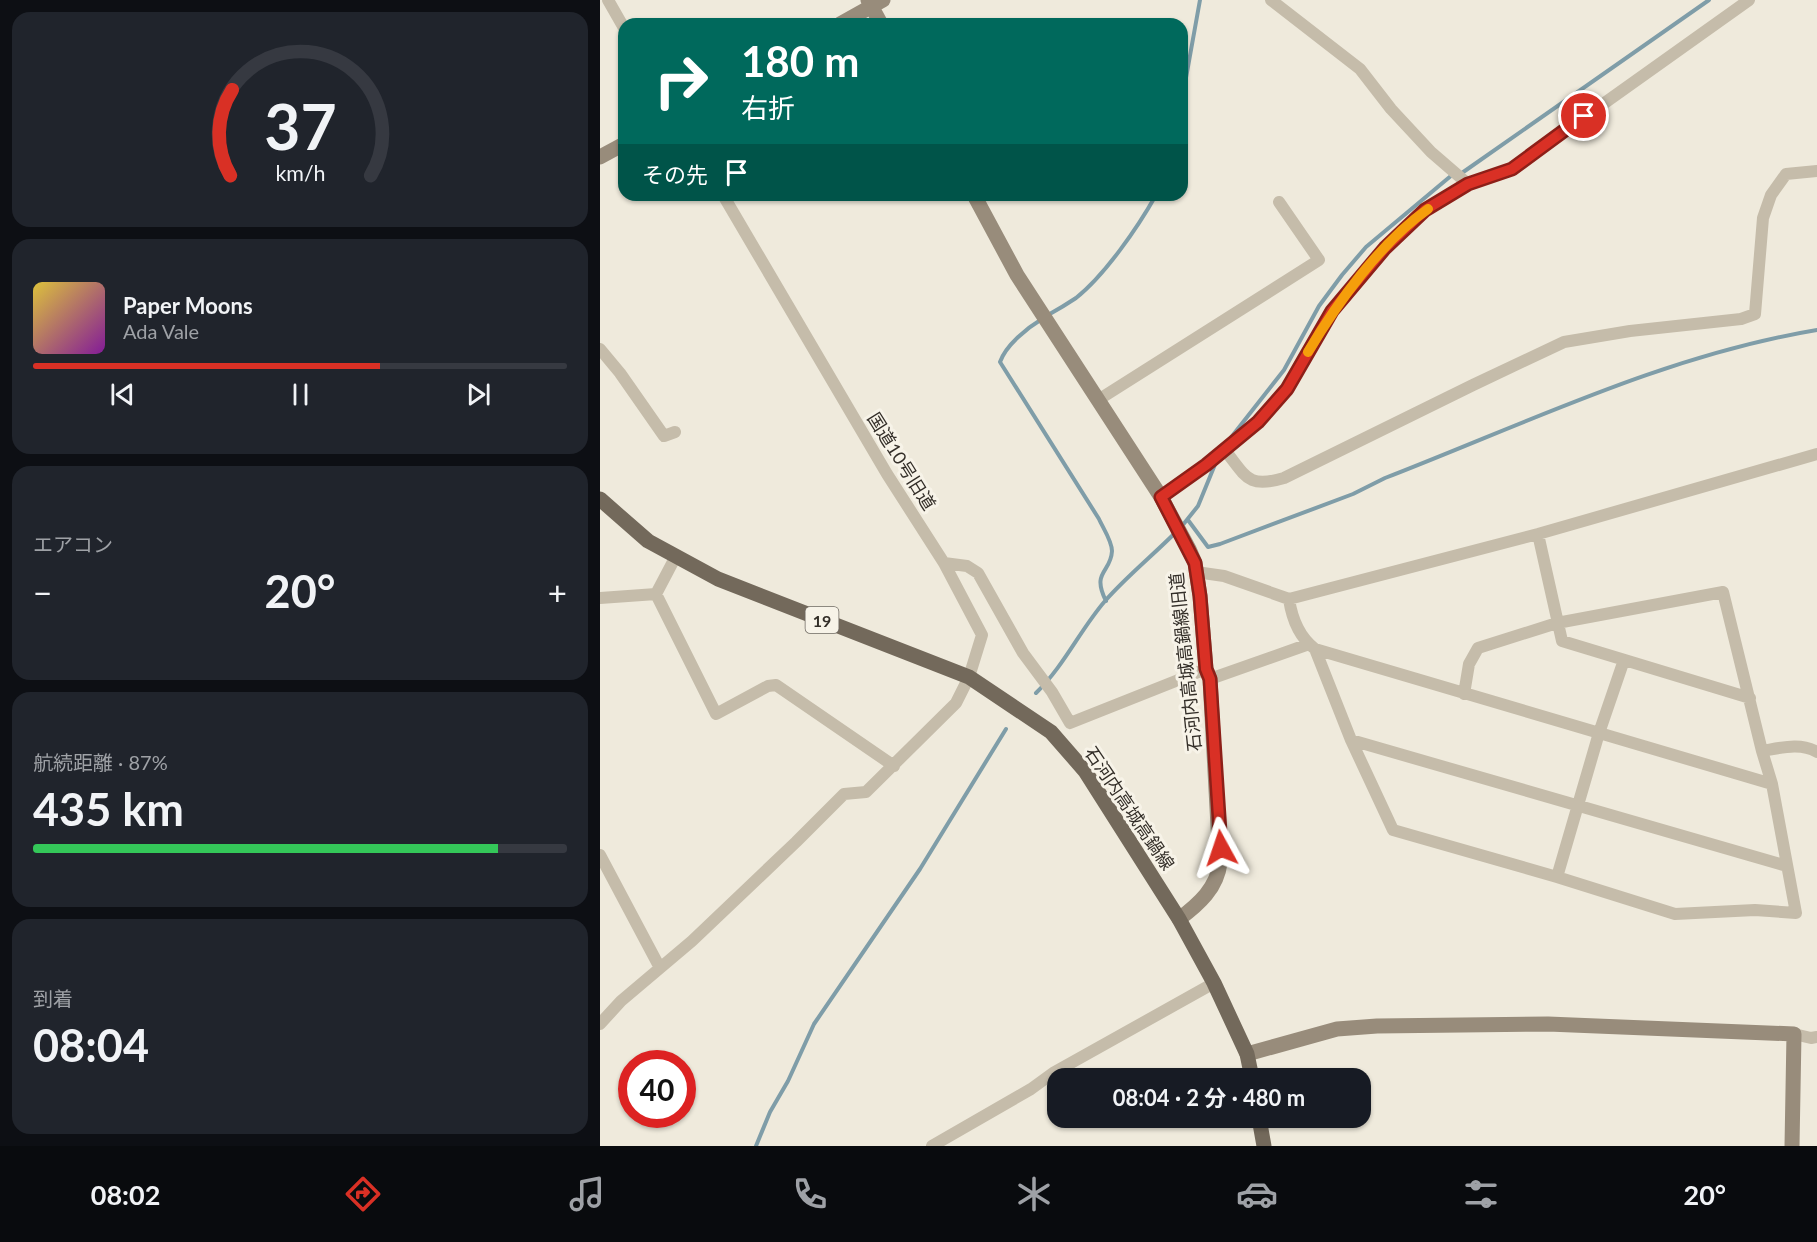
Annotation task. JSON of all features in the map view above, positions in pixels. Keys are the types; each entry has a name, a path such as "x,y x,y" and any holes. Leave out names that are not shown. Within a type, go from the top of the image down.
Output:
{"main road":[{"name":"石河内高城高鍋線","path":"600,499 648,540 718,579 969,677 1051,732 1085,771 1179,919 1214,983 1247,1054 1250,1068"},
{"path":"1261,1128 1264,1146"}],"street":[{"path":"608,0 618,18"},
{"path":"1271,0 1360,69 1391,109 1431,153 1468,184"},
{"path":"1161,497 1258,422 1287,389 1332,311 1385,248 1425,210 1468,184 1512,169 1749,0"},
{"path":"849,18 874,2 879,18"},
{"path":"600,157 618,147"},
{"path":"1224,449 1249,480 1267,483 1284,478 1473,384 1564,342 1630,331 1741,319 1755,314 1763,218 1771,195 1786,174 1817,171"},
{"name":"国道10号旧道","path":"600,1024 621,1001 692,941 844,794 866,792 956,703 969,677 982,635 944,562 887,474 727,201"},
{"name":"石河内高城高鍋線旧道","path":"977,201 1017,275 1161,497 1189,549 1196,572 1208,674 1221,863 1218,876 1200,904 1179,919"},
{"path":"1098,400 1319,260 1279,202"},
{"path":"600,349 620,373 664,436 675,432"},
{"path":"1196,572 1224,576 1289,599 1538,534 1817,454"},
{"path":"1538,534 1562,640 1749,698"},
{"path":"656,594 676,556"},
{"path":"944,562 967,566 978,573 1023,653 1052,692 1070,723 1208,674 1312,647"},
{"path":"1312,647 1351,740 1393,830 1675,914 1755,910 1796,912 1772,784 1723,592 1557,623 1478,648 1469,664 1464,694"},
{"path":"600,598 656,594"},
{"path":"656,594 716,714 776,684 894,766"},
{"path":"1289,599 1293,617 1304,640 1312,647 1772,784"},
{"path":"1557,877 1599,733 1624,660"},
{"path":"1351,740 1787,866"},
{"path":"1762,751 1809,747 1817,752"},
{"path":"600,855 660,968"},
{"path":"932,1146 1031,1089 1053,1073 1214,983"},
{"path":"1247,1054 1337,1029 1377,1026 1548,1024 1794,1034 1817,1037"},
{"path":"1792,1146 1794,1034"}],"waterway":[{"path":"1188,67 1200,0"},
{"path":"1459,175 1709,0"},
{"path":"1229,440 1284,370 1319,306 1342,275 1366,247 1452,175"},
{"path":"1048,315 1076,298 1098,277 1130,236 1152,201"},
{"path":"1042,319 1018,337 1007,349 1000,362 1099,519 1109,539 1112,547 1111,558 1100,584 1106,601"},
{"path":"1188,520 1208,547 1220,544 1353,494 1385,478 1651,373 1761,341 1817,330"},
{"path":"1182,526 1198,506 1216,462"},
{"path":"1036,693 1055,671 1105,601 1175,533"},
{"path":"756,1146 770,1112 788,1081 814,1024 920,869 1006,729"}],"slow traffic":[{"path":"1308,352 1332,311 1385,248 1428,209"}],"route":[{"path":"1221,848 1210,679 1206,669 1195,563 1161,497 1206,465 1258,422 1287,389 1332,311 1385,248 1425,210 1468,184 1512,169 1584,116"}]}
